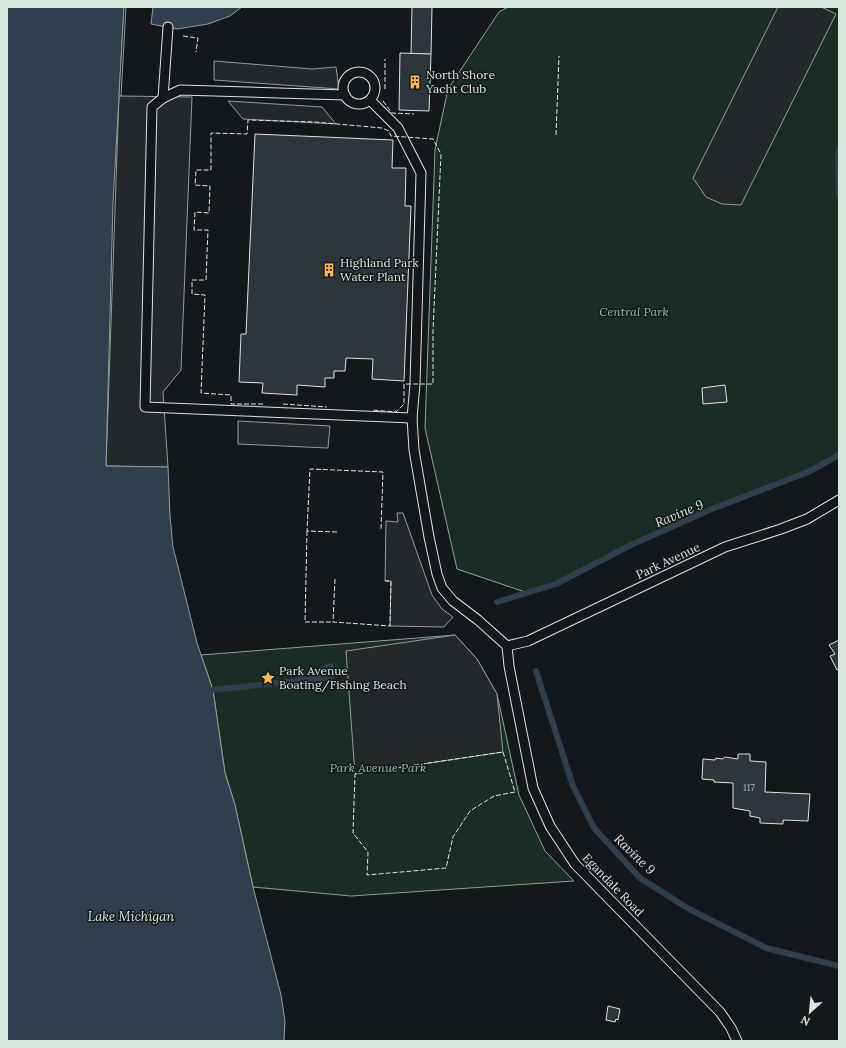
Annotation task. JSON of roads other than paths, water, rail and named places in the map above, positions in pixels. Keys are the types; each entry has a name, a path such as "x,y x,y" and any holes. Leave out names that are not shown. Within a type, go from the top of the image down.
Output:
{"lane":[{"path":"163,98 168,28"},
{"path":"361,72 367,73 374,81 375,92 370,100 361,104 356,104 347,99 343,89 346,78 350,74 361,72"},
{"path":"345,94 180,90 163,98 152,107 145,407 412,418"},
{"path":"370,100 398,128 421,173 415,384 412,418 414,450 437,574 442,588 453,601 478,620 507,646"},
{"name":"Park Avenue","path":"507,646 528,641 725,547 807,519 839,500"},
{"name":"Egandale Road","path":"507,646 509,666 533,788 550,826 575,864 720,1012 737,1041"}],"water":[{"name":"Lake Michigan","path":"7,7 124,7 113,203 106,466 168,467 173,547 197,643 213,690 225,773 235,805 253,887 281,995 285,1021 284,1041 7,1041"},
{"path":"153,7 242,7 230,16 208,24 177,29 151,24"}],"waterway":[{"name":"Ravine 9","path":"839,151 839,196"},
{"name":"Ravine 9","path":"497,602 556,584 631,545 712,509 808,472 839,455"},
{"path":"301,678 331,666"},
{"name":"Ravine 9","path":"536,671 573,786 594,828 640,878 689,909 766,948 839,966"},
{"name":"Ravine 9","path":"213,690 332,677"}],"place":[{"name":"North Shore Yacht Club","path":"415,82"},
{"name":"Highland Park Water Plant","path":"329,270"},
{"name":"Park Avenue Boating/Fishing Beach","path":"268,678"}],"park label":[{"name":"Central Park","path":"634,312"},
{"name":"Park Avenue Park","path":"378,768"}]}
